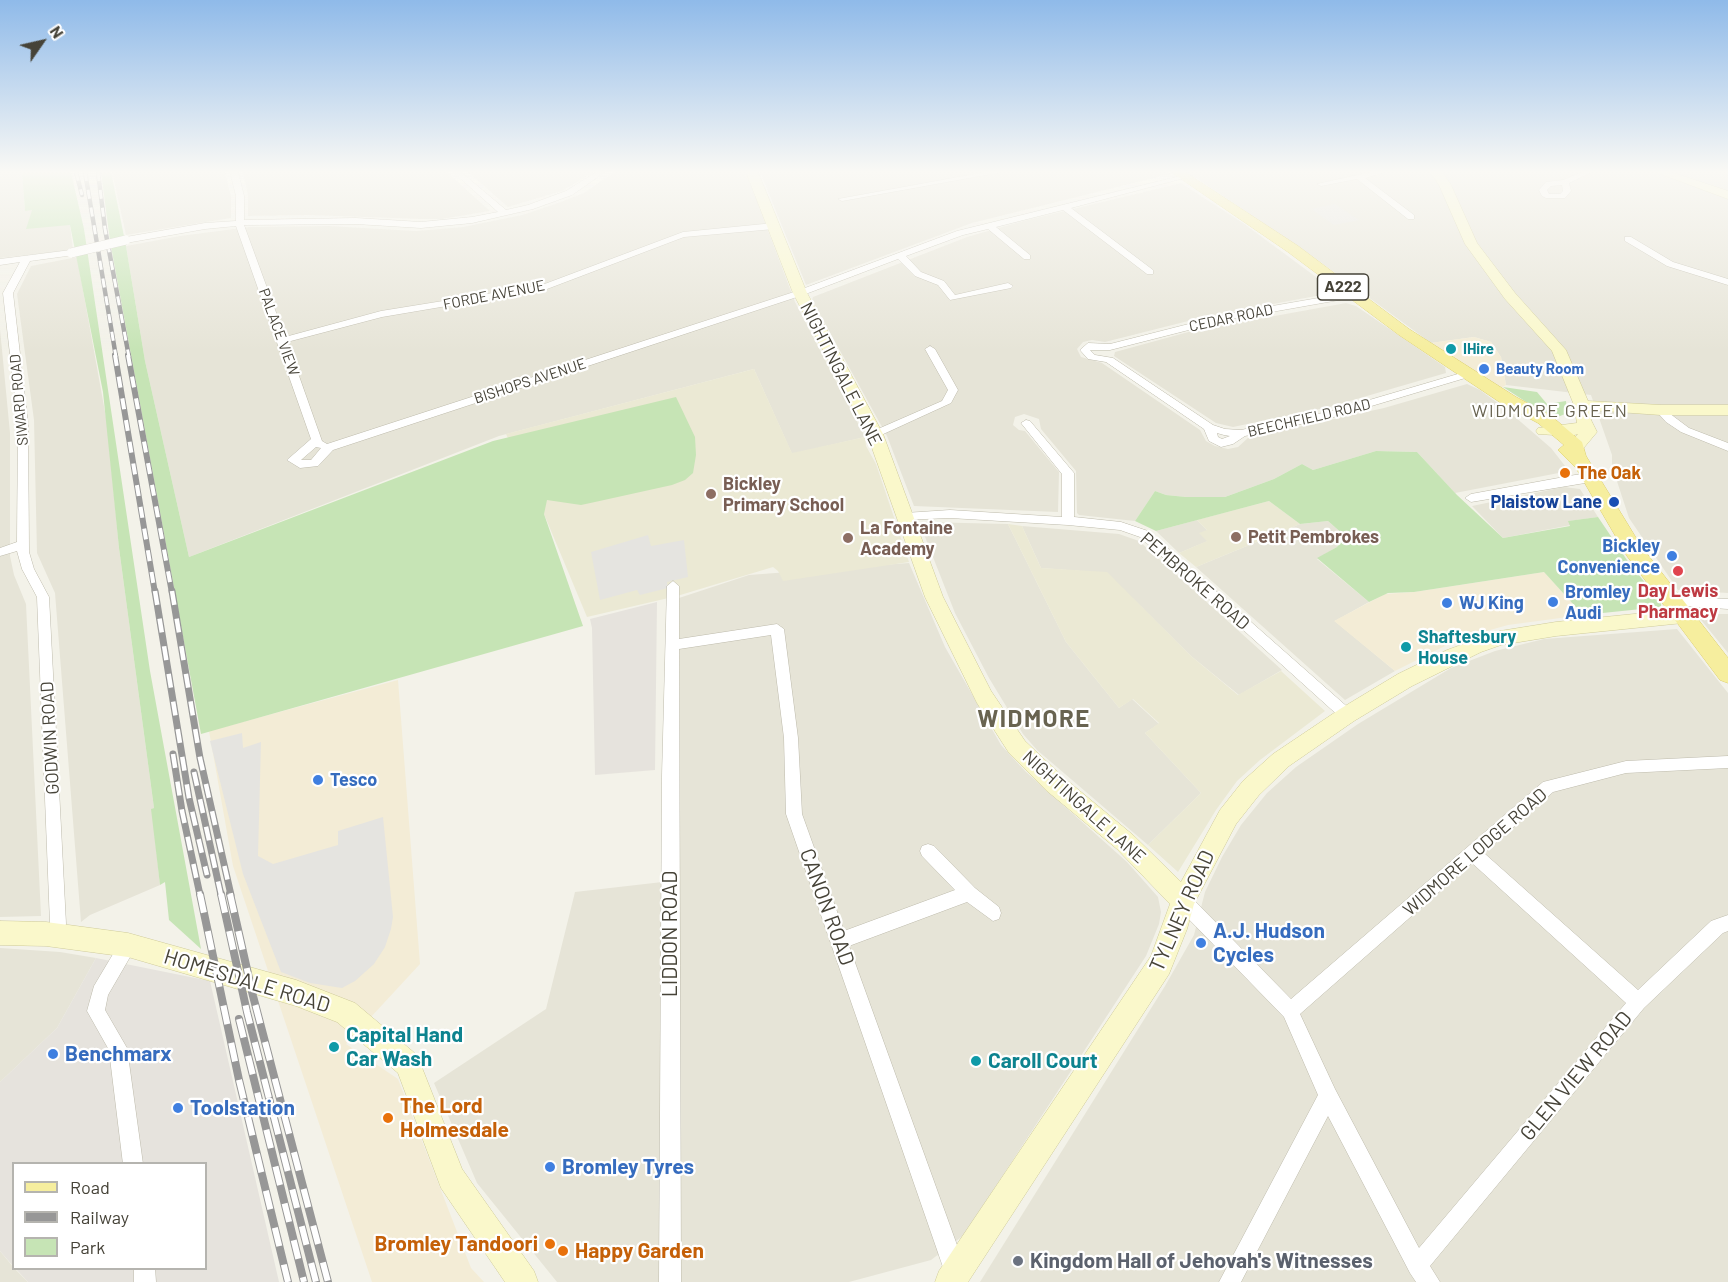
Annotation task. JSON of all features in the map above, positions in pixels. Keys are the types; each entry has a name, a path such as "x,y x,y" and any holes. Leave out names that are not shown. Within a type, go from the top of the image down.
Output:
{"main road":[{"name":"A222","path":"1267,232 1353,295 1510,401 1515,410 1550,430 1576,451 1634,551 1728,674"}],"street":[{"path":"0,262 71,253 126,240 178,232"},
{"name":"PALACE VIEW","path":"243,232 317,440 315,442"},
{"name":"FORDE AVENUE","path":"281,341 381,315 544,287 683,236 721,232"},
{"name":"NIGHTINGALE LANE","path":"776,232 800,293 875,434 934,597 984,697 1017,747 1055,784 1125,842 1290,1011 1328,1096 1417,1266 1429,1282"},
{"name":"BISHOPS AVENUE","path":"315,442 293,460 300,464 314,463 329,447 800,293 969,232"},
{"path":"997,232 1024,254 1033,248"},
{"path":"1098,232 1150,272"},
{"path":"1466,232 1471,244 1510,296 1559,350 1589,432 1576,451"},
{"path":"1628,239 1670,264 1728,282"},
{"path":"900,256 918,274 941,283 953,298 1008,286"},
{"name":"SIWARD ROAD","path":"22,545 23,424 8,293 26,260"},
{"name":"CEDAR ROAD","path":"1109,360 1092,357 1085,350 1088,346 1110,347 1232,316 1353,295"},
{"path":"1109,360 1104,352 1110,347"},
{"path":"875,434 946,403 953,390 930,349"},
{"name":"BEECHFIELD ROAD","path":"1109,360 1209,427 1213,439 1221,443 1233,441 1241,433 1334,414 1408,394 1468,374"},
{"path":"1661,410 1670,420 1685,430 1728,447"},
{"path":"1550,430 1571,431 1584,417 1661,410 1728,410"},
{"path":"1026,423 1068,473 1068,521"},
{"path":"315,442 329,447"},
{"path":"1471,498 1575,479 1593,478"},
{"name":"PEMBROKE ROAD","path":"905,516 950,514 1068,521 1120,526 1135,530 1152,540 1347,715"},
{"path":"0,552 22,545"},
{"name":"GODWIN ROAD","path":"22,545 28,569 43,597 58,924 54,935"},
{"name":"LIDDON ROAD","path":"670,1282 670,776 674,586"},
{"path":"1679,609 1728,604"},
{"name":"TYLNEY ROAD","path":"953,1278 1160,965 1175,929 1183,901 1228,817 1251,788 1281,760 1347,715 1454,655 1500,638 1679,609"},
{"name":"CANON ROAD","path":"674,645 777,629 791,738 794,814 840,941 953,1278"},
{"name":"WIDMORE LODGE ROAD","path":"1290,1011 1548,788 1626,767 1728,762"},
{"path":"928,851 969,893 993,913"},
{"name":"GLEN VIEW ROAD","path":"1417,1266 1638,1002 1473,853"},
{"path":"840,941 969,893"},
{"path":"1638,1002 1717,927 1728,923"},
{"name":"HOMESDALE ROAD","path":"0,933 54,935 128,945 296,993 346,1012 408,1064 451,1178 523,1282"},
{"path":"128,945 100,992 96,1011 117,1048 134,1162"},
{"path":"1230,1282 1328,1096"}],"shaded area":[{"path":"0,232 71,232 73,250 0,258"},
{"path":"125,232 146,232 126,235"},
{"path":"212,232 769,232 795,302 865,437 792,454 754,369 499,436 189,557 145,361 126,246"},
{"path":"784,232 948,232 806,285"},
{"path":"985,232 1255,232 1333,291 1208,316 1105,342 1092,340 1083,342 1077,349 1081,357 1102,363 1200,430 1206,441 1228,449 1238,447 1248,438 1384,408 1467,384 1480,390 1507,410 1551,448 1569,471 1455,493 1417,452 1376,451 1313,470 1302,464 1274,479 1225,497 1186,497 1166,495 1155,491 1135,521 1079,515 1077,513 1076,471 1041,429 1039,419 1024,414 1015,417 1013,425 1025,431 1059,472 1058,512 914,506 887,436 812,300 813,297"},
{"path":"1276,232 1728,232 1728,593 1678,590 1629,518 1612,466 1612,455 1591,395 1506,385 1501,357 1491,342 1474,337 1431,343"},
{"path":"77,257 107,423 119,548 154,808 152,809 160,885 90,915 81,922 55,593 37,553 34,420 17,294 31,266"},
{"path":"1346,303 1356,306 1445,367 1446,373 1329,407 1233,427 1216,423 1114,356 1115,352 1192,331"},
{"path":"0,329 10,433 10,556 14,575 26,604 41,916 0,917"},
{"path":"1474,337 1491,342 1501,357 1506,385 1501,388 1430,343"},
{"name":"Bickley Primary School","path":"754,369 792,453 865,437 866,446 876,464 909,562 783,581 773,567 677,596 587,617 544,514 506,434"},
{"path":"1564,487 1580,489 1598,517 1569,521 1571,525 1503,538 1472,506"},
{"name":"Petit Pembrokes","path":"1269,501 1300,524 1196,567 1179,553 1207,541 1199,533 1207,530 1197,520"},
{"path":"1197,520 1207,530 1208,541 1179,553 1156,531"},
{"path":"1328,521 1345,536 1337,547 1317,559 1369,602 1335,621 1395,671 1345,700 1196,567 1300,524"},
{"path":"922,522 1008,524 1066,642 1119,708 1132,699 1159,724 1145,733 1201,793 1148,845 1037,750 1023,734 989,678 955,613 920,524"},
{"path":"1008,524 1022,526 1041,568 1107,572 1191,656 1238,695 1281,671 1325,711 1260,760 1237,781 1216,810 1178,872 1148,845 1201,793 1145,733 1159,723 1133,699 1119,708 1066,642"},
{"path":"1022,526 1119,534 1139,541 1282,670 1239,695 1191,656 1107,573 1041,568"},
{"path":"648,535 651,546 684,540 688,577 667,582 668,588 640,595 637,590 600,600 591,552"},
{"path":"909,563 945,647 1001,745 1025,771 1127,862 1158,897 1161,912 1159,924 1146,956 964,1235 931,1260 849,1282 557,1282 477,1183 434,1083 546,1009 575,892 680,880 679,598 749,575"},
{"path":"1544,572 1583,615 1508,625 1483,632 1453,642 1395,671 1334,621 1385,594 1414,592"},
{"path":"657,602 655,770 595,775 590,619"},
{"path":"1728,614 1728,653 1697,615"},
{"path":"1677,629 1728,693 1728,1282 980,1282 1165,986 1194,935 1205,892 1222,857 1241,825 1267,793 1296,767 1358,724 1451,668 1495,651 1544,639"},
{"path":"398,680 420,964 346,1044 398,1079 471,1268 484,1282 372,1282 233,866 209,731"},
{"path":"242,733 243,748 261,742 258,856 273,864 338,845 338,831 383,817 393,917 391,929 385,947 374,964 355,981 342,988 310,983 281,972 243,874 210,741"},
{"path":"0,948 60,952 96,958 57,1028 0,1082"},
{"path":"96,958 210,981 279,1282 28,1282 17,1270 207,1270 207,1162 12,1162 12,1265 0,1251 0,1082 57,1028"},
{"path":"0,1251 12,1266 12,1270 16,1270 28,1282 0,1282"}],"green space":[{"path":"71,232 84,232 150,671 201,949 169,920 165,882 160,885 151,809 154,808 119,548 103,392"},
{"path":"109,232 123,232 145,361 189,557 493,441 676,397 695,437 696,455 693,473 685,480 672,485 581,505 547,500 544,514 583,626 201,734"},
{"path":"1503,387 1537,392 1547,404 1566,401 1567,413 1558,417 1548,416"},
{"path":"1376,451 1417,452 1457,495 1503,538 1570,526 1568,521 1598,517 1629,563 1661,602 1661,607 1583,615 1544,572 1414,592 1388,593 1369,602 1317,558 1337,547 1345,536 1328,521 1300,524 1269,501 1156,531 1135,521 1155,491 1166,495 1186,497 1225,497 1274,479 1302,464 1313,470"}],"railway":[{"path":"95,232 116,357"},
{"path":"106,232 129,357"},
{"path":"115,355 155,593"},
{"path":"128,355 172,593"},
{"path":"155,591 189,798 207,875"},
{"path":"172,591 200,758 231,895"},
{"path":"173,754 182,811 200,895"},
{"path":"194,772 221,895"},
{"path":"200,894 239,1080 288,1282"},
{"path":"221,894 247,1012 316,1282"},
{"path":"230,894 253,996 328,1282"},
{"path":"239,1019 304,1282"}],"place":[{"name":"IHire","path":"1451,349"},
{"name":"Beauty Room","path":"1484,369"},
{"name":"The Oak","path":"1565,473"},
{"name":"Bickley Primary School","path":"711,494"},
{"name":"Plaistow Lane","path":"1614,502"},
{"name":"Petit Pembrokes","path":"1236,537"},
{"name":"La Fontaine Academy","path":"848,538"},
{"name":"Bickley Convenience","path":"1672,556"},
{"name":"Day Lewis Pharmacy","path":"1678,571"},
{"name":"Bromley Audi","path":"1553,602"},
{"name":"WJ King","path":"1447,603"},
{"name":"Shaftesbury House","path":"1406,647"},
{"name":"Tesco","path":"318,780"},
{"name":"A.J. Hudson Cycles","path":"1201,943"},
{"name":"Capital Hand Car Wash","path":"334,1047"},
{"name":"Benchmarx","path":"53,1054"},
{"name":"Caroll Court","path":"976,1061"},
{"name":"Toolstation","path":"178,1108"},
{"name":"The Lord Holmesdale","path":"388,1118"},
{"name":"Bromley Tyres","path":"550,1167"},
{"name":"Bromley Tandoori","path":"550,1244"},
{"name":"Happy Garden","path":"563,1251"},
{"name":"Kingdom Hall of Jehovah's Witnesses","path":"1018,1261"}],"district":[{"name":"WIDMORE GREEN","path":"1550,411"},
{"name":"WIDMORE","path":"1034,719"}]}
